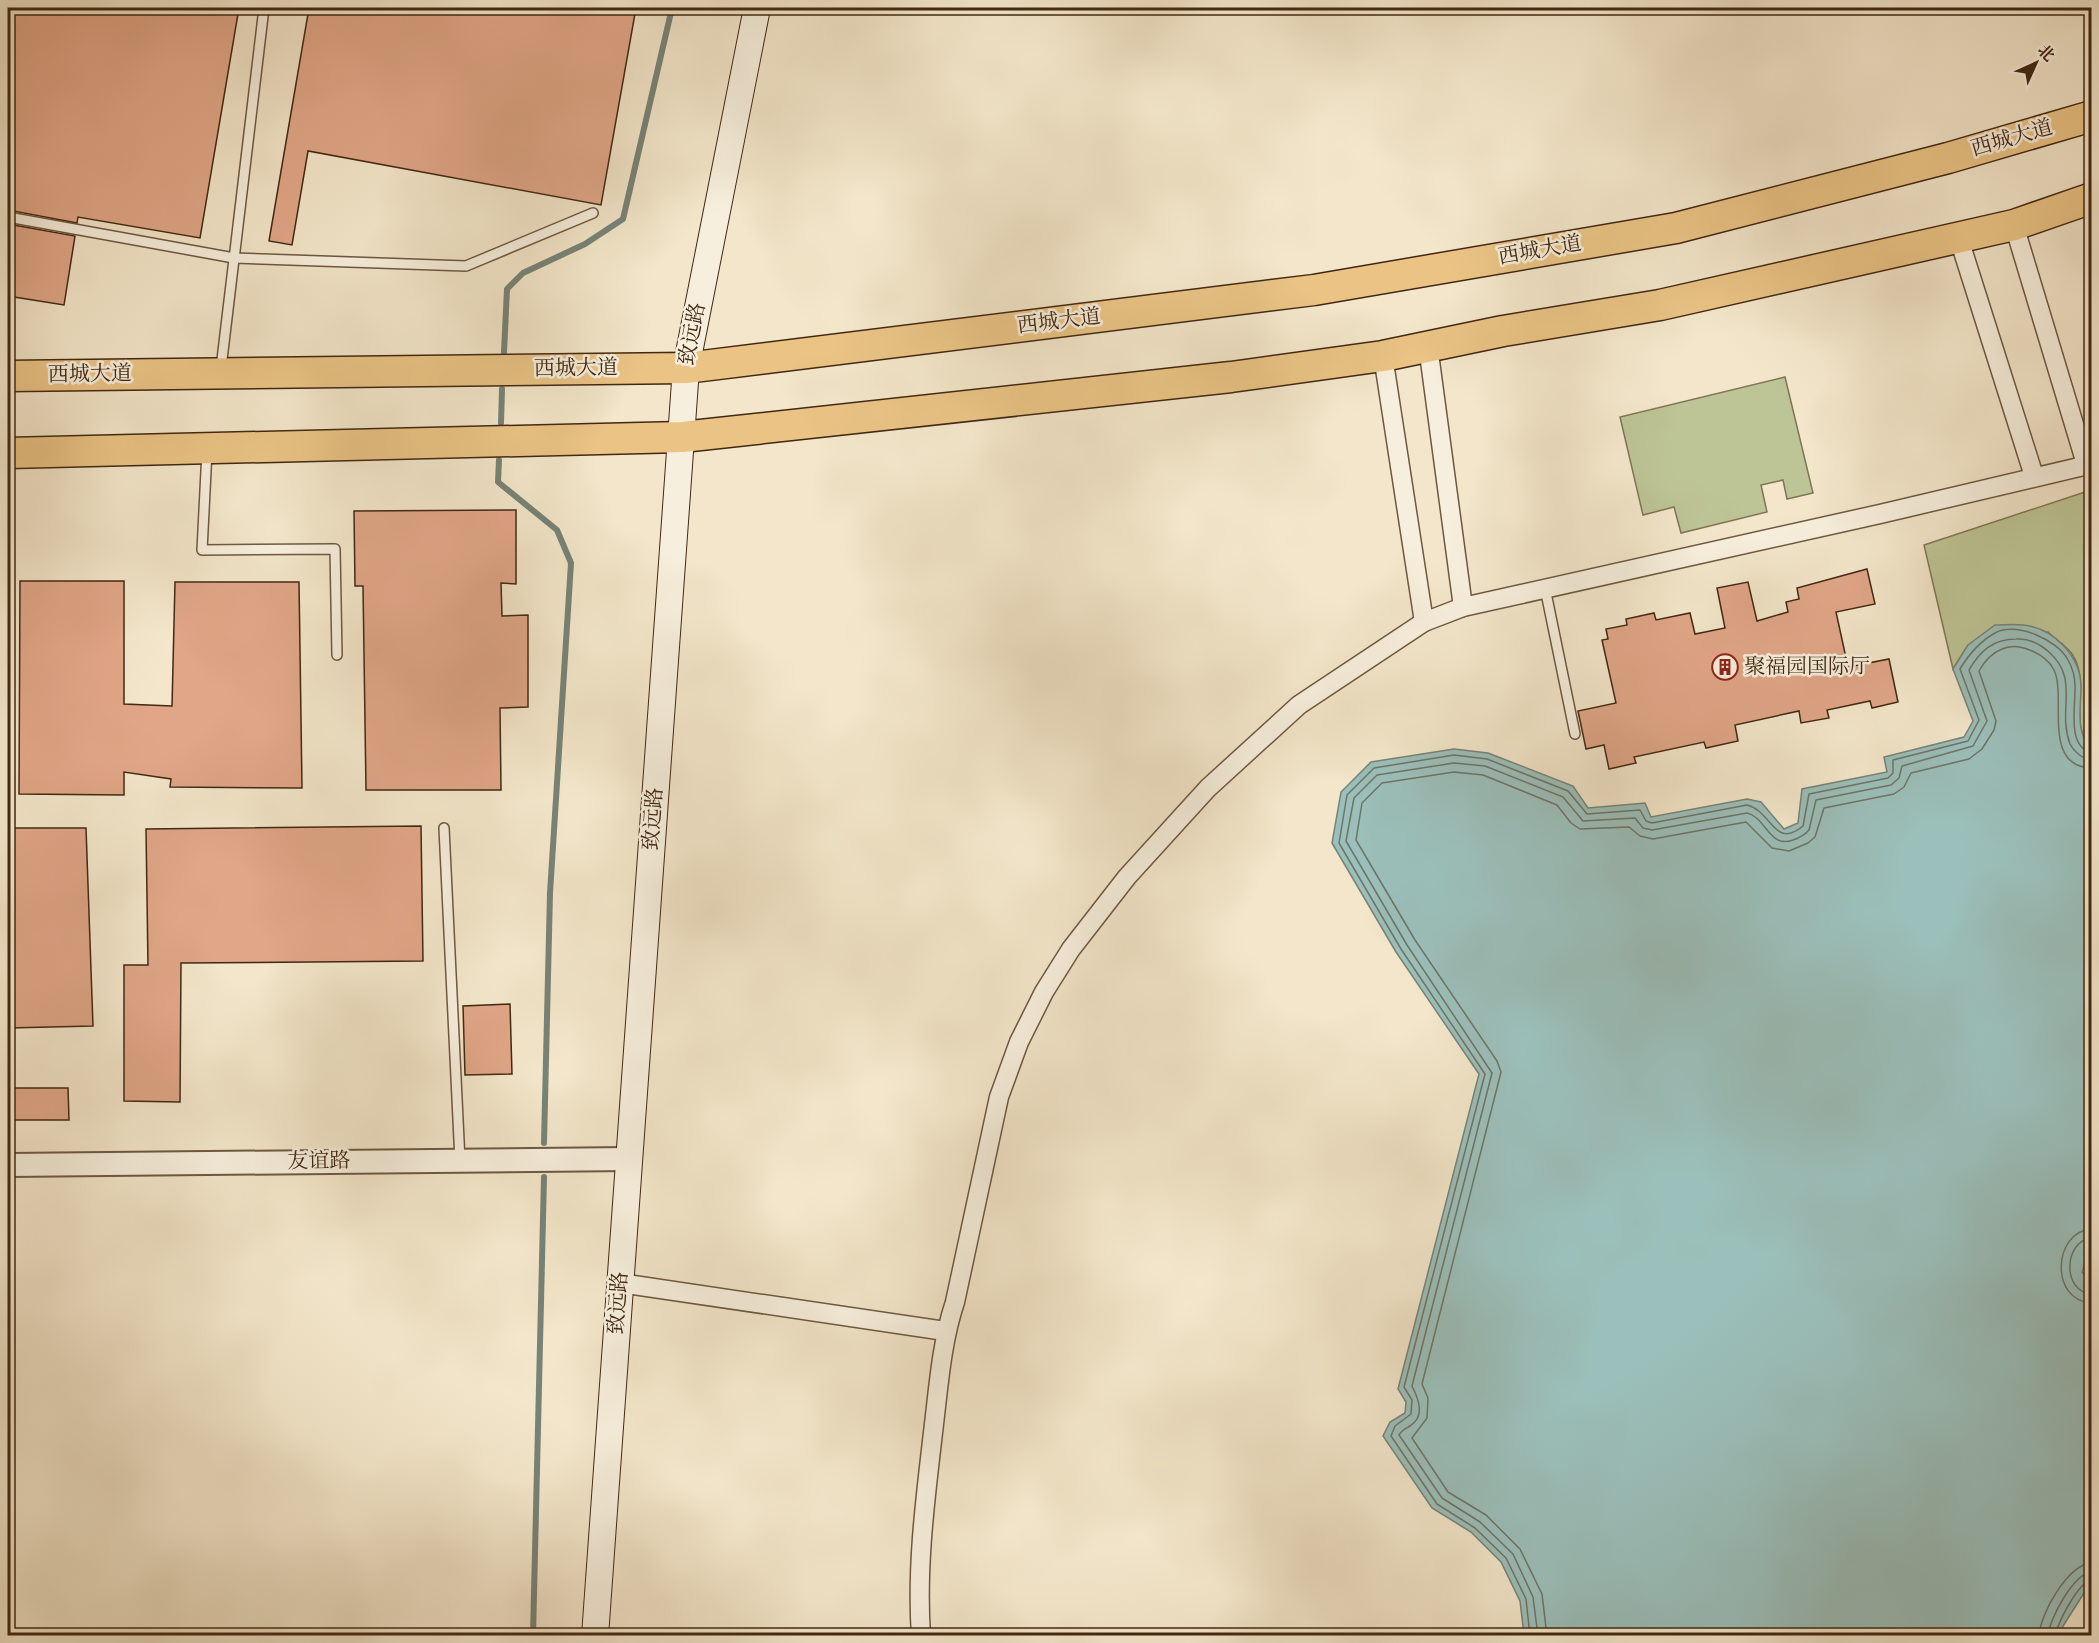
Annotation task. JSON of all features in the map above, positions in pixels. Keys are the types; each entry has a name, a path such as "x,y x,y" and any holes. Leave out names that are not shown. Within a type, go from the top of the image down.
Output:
{"highway":[{"name":"西城大道","path":"8,376 686,368 1314,290 1664,230 1936,161 2091,116"},
{"path":"8,453 682,437 1231,377 1383,356 1660,305 1959,239 2014,225 2091,198"}],"main road":[{"name":"致远路","path":"595,1635 686,368 757,8"}],"street":[{"path":"921,1635 919,1606 925,1497 945,1331 955,1302 999,1097 1019,1042 1044,992 1071,949 1127,877 1208,788 1299,705 1424,622 1464,607 1880,514 2089,464 2014,225"},
{"path":"1959,239 2034,476"},
{"path":"1428,346 1464,607"},
{"path":"1383,356 1424,622"},
{"name":"友谊路","path":"8,1164 630,1159"},
{"path":"621,1283 945,1331"}],"lane":[{"path":"220,374 264,8"},
{"path":"8,216 234,258 466,266 593,213"},
{"path":"207,449 202,550 335,549 336,655"},
{"path":"1545,588 1575,734"},
{"path":"444,828 460,1161"}],"green space":[{"path":"1785,377 1813,493 1787,499 1783,480 1761,485 1767,512 1681,533 1674,507 1643,515 1620,417"},
{"path":"2091,490 2091,748 2084,738 2081,727 2078,666 2070,651 2048,632 1968,645 1953,669 1924,545"}],"water":[{"path":"1995,625 2034,627 2055,638 2071,655 2080,676 2081,727 2091,748 2092,1244 2082,1272 2092,1283 2091,1582 2063,1626 2061,1635 1524,1635 1520,1601 1501,1562 1471,1532 1432,1508 1383,1436 1390,1422 1405,1413 1406,1402 1398,1389 1479,1074 1396,952 1332,843 1341,792 1371,762 1454,749 1488,753 1573,786 1588,808 1645,803 1651,817 1747,799 1761,802 1784,829 1798,823 1802,789 1887,772 1884,757 1964,737 1973,721 1953,669 1968,645"}],"building":[{"path":"8,8 239,8 200,238 78,217 77,223 8,210"},
{"path":"309,8 636,8 601,205 308,151 292,245 269,241"},
{"path":"8,224 75,236 64,305 8,296"},
{"path":"516,510 516,584 501,583 502,616 528,615 528,707 500,708 501,790 366,790 363,586 355,586 354,511"},
{"name":"聚福园国际厅","path":"1867,569 1875,604 1836,612 1848,667 1889,659 1898,702 1872,708 1870,701 1827,710 1829,718 1801,723 1799,711 1735,725 1738,741 1706,748 1704,742 1634,757 1636,763 1609,769 1604,745 1586,749 1578,711 1616,703 1602,640 1608,639 1606,629 1627,625 1626,619 1654,613 1656,620 1690,613 1695,634 1725,628 1717,588 1748,582 1757,621 1788,612 1786,602 1799,599 1797,588"},
{"path":"20,581 124,581 124,704 172,706 175,582 299,582 302,788 170,787 171,779 124,772 124,795 19,794"},
{"path":"421,826 423,961 181,963 180,1102 124,1101 124,965 148,965 146,829"},
{"path":"8,828 86,828 93,1026 8,1028"},
{"path":"510,1004 512,1074 465,1075 463,1006"},
{"path":"8,1088 68,1088 69,1120 8,1120"}],"waterway":[{"path":"504,352 507,289 523,273 585,244 623,219 672,8"},
{"path":"501,423 502,389"},
{"path":"499,460 498,482 557,530 571,563 550,893 544,1143"},
{"path":"533,1636 544,1177"}],"place":[{"name":"聚福园国际厅","path":"1725,667"}]}
